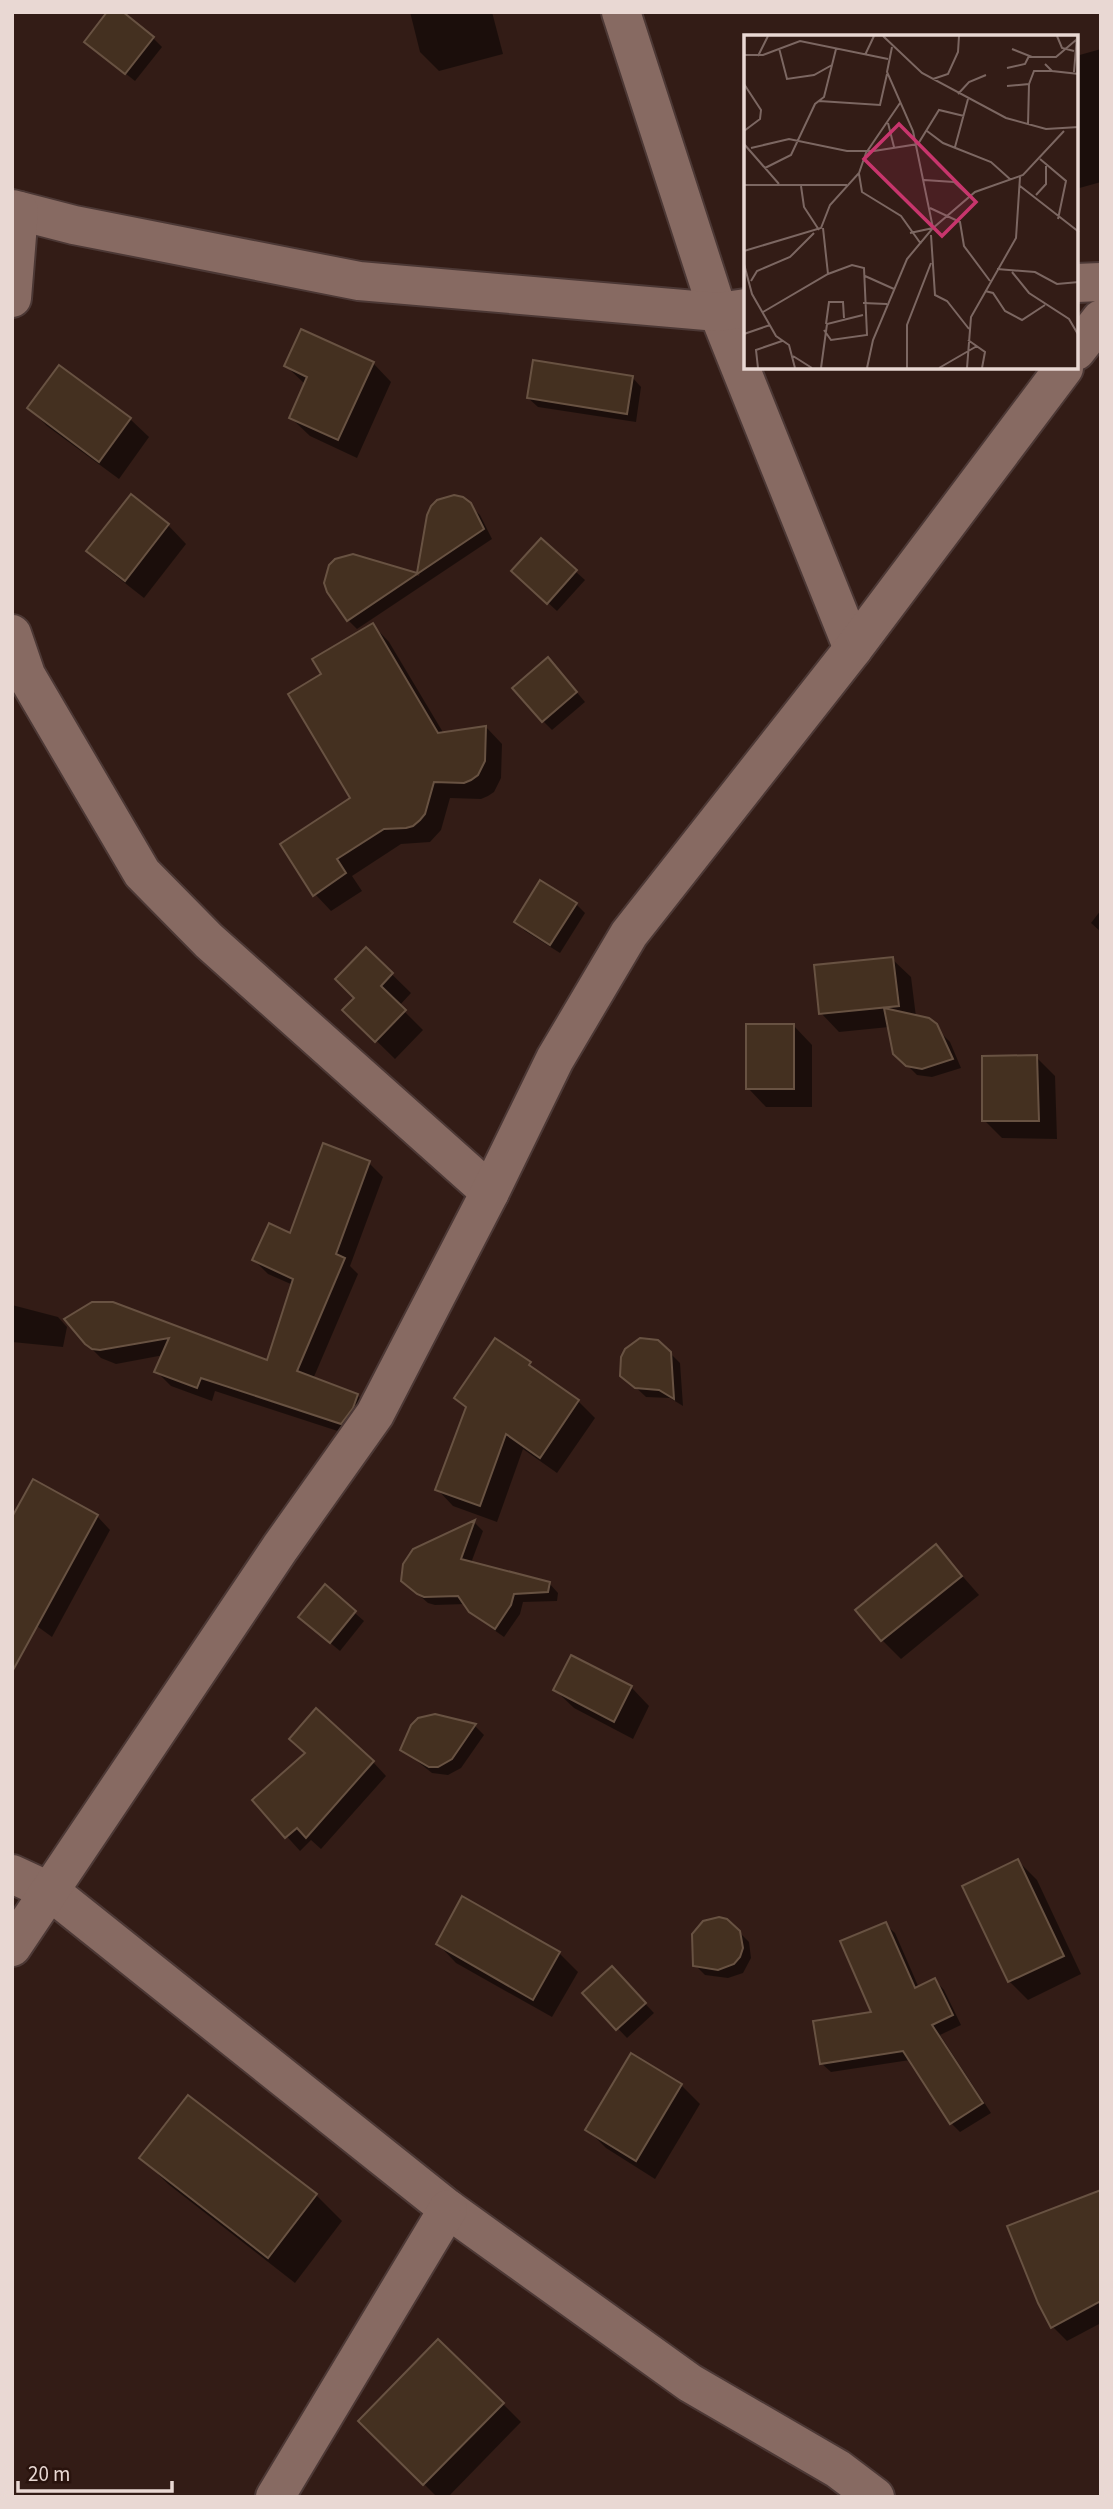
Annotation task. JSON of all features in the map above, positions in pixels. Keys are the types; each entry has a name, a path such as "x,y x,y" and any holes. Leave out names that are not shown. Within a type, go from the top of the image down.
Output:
{"street":[{"path":"621,12 744,344"},
{"path":"12,298 16,210 74,225 359,281 732,310"},
{"path":"1078,283 1101,282"},
{"path":"1078,348 1101,319"},
{"path":"753,369 853,649"},
{"path":"12,1947 280,1548 375,1414 490,1192 555,1059 629,934 853,649 1063,369"},
{"path":"12,634 26,675 142,873 209,940 490,1192"},
{"path":"12,1874 51,1892 447,2209 690,2383 838,2469 875,2497"},
{"path":"275,2497 447,2209"}],"building":[{"path":"107,12 123,12 154,37 125,74 84,42"},
{"path":"301,329 374,362 338,440 289,418 307,377 284,366"},
{"path":"533,360 633,376 627,414 527,398"},
{"path":"59,365 131,418 99,462 27,408"},
{"path":"131,494 169,524 125,581 86,551"},
{"path":"454,495 471,503 484,529 347,621 324,583 329,565 335,559 353,554 417,573 431,506 437,500"},
{"path":"541,538 577,570 547,604 511,571"},
{"path":"373,623 438,733 486,726 485,761 478,775 464,783 434,782 425,814 420,820 406,828 384,829 337,859 346,873 313,896 280,844 350,798 288,694 321,674 312,659"},
{"path":"548,657 577,692 542,722 512,688"},
{"path":"540,880 577,903 550,945 514,922"},
{"path":"366,947 393,973 381,986 406,1010 375,1042 342,1010 354,998 335,979"},
{"path":"893,957 899,1006 819,1014 814,965"},
{"path":"884,1008 929,1018 937,1024 953,1059 922,1069 906,1066 893,1054"},
{"path":"746,1024 794,1024 794,1089 746,1089"},
{"path":"1037,1055 1039,1121 982,1121 982,1056"},
{"path":"323,1143 370,1161 336,1254 345,1258 297,1371 358,1394 353,1408 341,1424 201,1378 197,1388 154,1372 169,1338 100,1350 92,1349 64,1319 92,1302 113,1302 267,1360 293,1279 252,1260 269,1223 290,1233"},
{"path":"495,1338 579,1400 540,1458 506,1434 480,1506 435,1490 466,1407 454,1398"},
{"path":"640,1338 658,1340 671,1352 674,1399 659,1390 635,1388 620,1376 621,1357 625,1349"},
{"path":"33,1479 98,1515 12,1672 12,1517"},
{"path":"475,1520 461,1559 550,1582 548,1592 514,1594 511,1605 495,1629 469,1612 458,1596 424,1597 401,1581 403,1564 413,1549"},
{"path":"936,1544 962,1576 881,1641 855,1610"},
{"path":"325,1584 356,1611 330,1643 298,1617"},
{"path":"571,1655 632,1686 614,1722 553,1690"},
{"path":"316,1708 374,1761 306,1838 297,1828 285,1838 252,1800 305,1753 289,1739"},
{"path":"435,1714 476,1724 452,1759 438,1767 429,1767 400,1750 411,1725 418,1718"},
{"path":"1018,1859 1064,1956 1008,1982 962,1886"},
{"path":"462,1896 560,1952 533,2000 436,1944"},
{"path":"719,1917 727,1919 740,1931 743,1948 740,1957 734,1964 718,1970 693,1966 692,1934 703,1921"},
{"path":"886,1922 915,1988 935,1978 953,2015 932,2025 983,2103 950,2124 903,2051 820,2064 813,2021 871,2012 840,1941"},
{"path":"612,1966 646,2003 616,2030 582,1993"},
{"path":"631,2053 682,2084 636,2161 585,2130"},
{"path":"188,2095 317,2194 268,2258 139,2158"},
{"path":"1101,2190 1101,2301 1051,2328 1007,2226"},
{"path":"438,2339 504,2403 423,2485 358,2421"}]}
